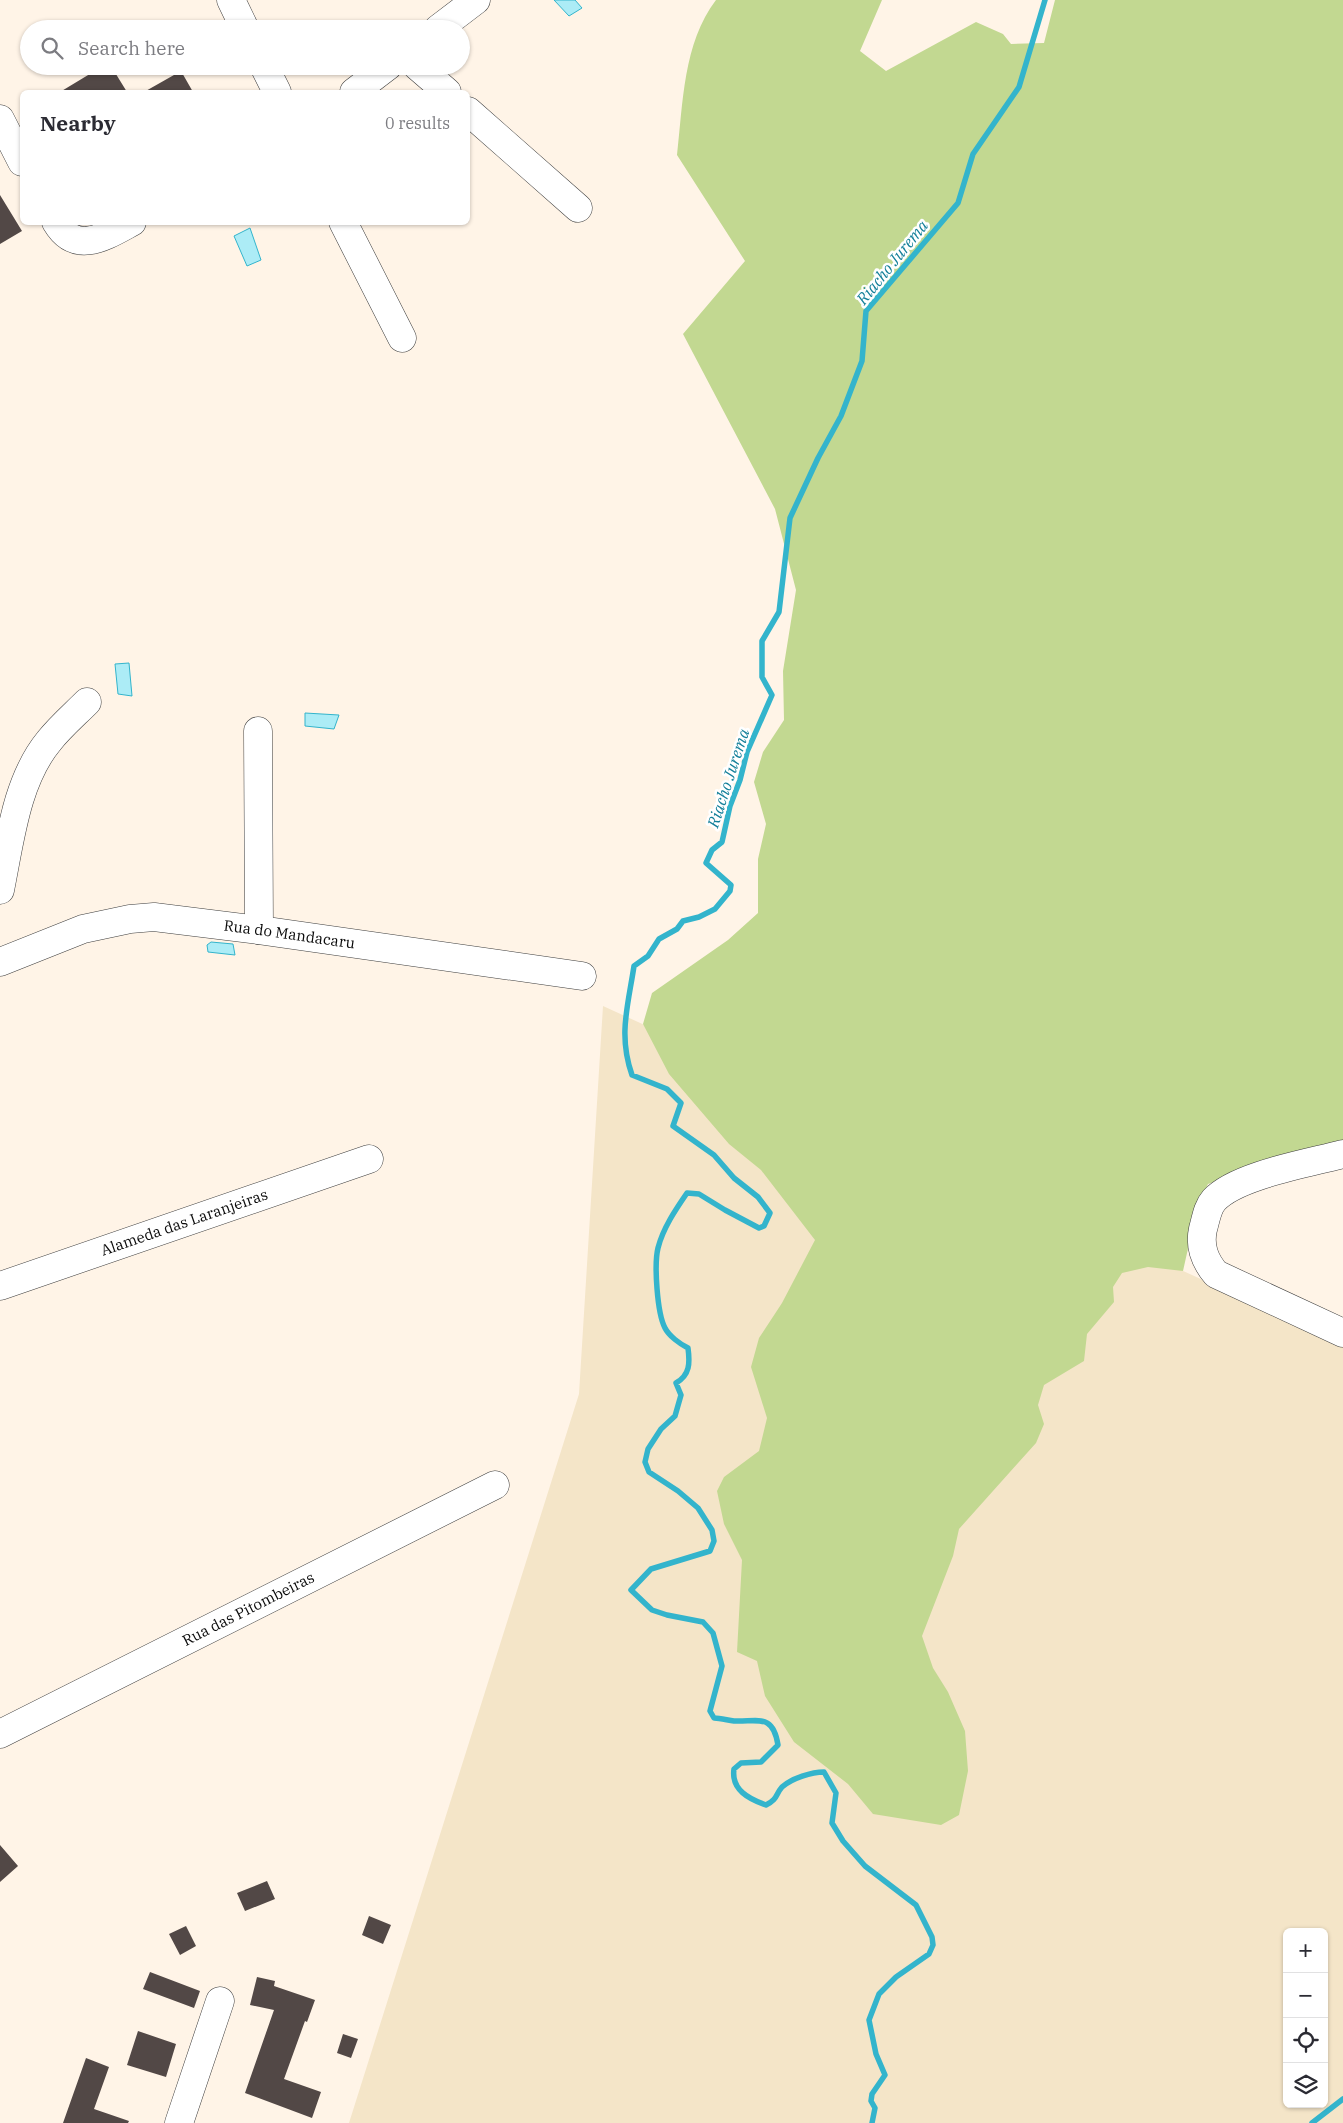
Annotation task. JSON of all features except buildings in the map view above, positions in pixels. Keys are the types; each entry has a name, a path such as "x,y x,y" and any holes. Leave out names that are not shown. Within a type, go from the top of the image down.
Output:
{"street":[{"path":"231,0 241,20"},
{"path":"450,20 476,0"},
{"path":"268,75 276,90"},
{"path":"357,90 376,75"},
{"path":"428,75 445,90"},
{"path":"470,112 578,208"},
{"path":"0,119 20,158"},
{"path":"65,231 87,242 100,238 126,225"},
{"path":"345,225 402,338"},
{"path":"0,890 18,807 28,777 49,741 87,702"},
{"path":"258,732 259,930"},
{"name":"Rua do Mandacaru","path":"0,962 83,929 130,918 179,919 582,976"},
{"path":"1343,1154 1266,1174 1231,1188 1214,1200 1207,1212 1202,1234 1202,1251 1206,1262 1216,1274 1343,1333"},
{"name":"Alameda das Laranjeiras","path":"0,1286 369,1159"},
{"name":"Rua das Pitombeiras","path":"0,1734 495,1485"},
{"path":"179,2123 220,2001"}],"shaded area":[{"path":"603,1006 1343,1344 1343,2123 349,2123 579,1394"}],"green space":[{"path":"716,0 882,0 860,51 886,71 976,22 1003,34 1011,44 1044,43 1055,0 1343,0 1343,1147 1272,1163 1208,1184 1197,1208 1183,1271 1148,1267 1122,1273 1113,1287 1114,1302 1087,1334 1084,1361 1044,1385 1038,1405 1044,1424 1036,1443 959,1529 953,1556 922,1636 933,1668 948,1692 965,1731 968,1771 959,1815 941,1825 873,1814 848,1784 794,1742 765,1696 757,1661 737,1652 742,1560 724,1524 717,1491 724,1477 759,1451 767,1418 751,1367 759,1338 782,1303 815,1240 761,1170 729,1144 669,1074 643,1024 652,993 728,940 758,913 758,859 766,824 754,782 763,752 784,720 783,671 796,590 775,509 683,334 745,261 677,155 683,95 691,54 705,17"}],"water":[{"path":"554,0 575,0 582,8 569,16"},
{"path":"250,228 261,260 247,266 234,236"},
{"path":"129,663 132,696 118,694 115,664"},
{"path":"305,713 339,715 334,729 305,726"},
{"path":"211,942 233,944 235,955 208,952 207,945"}],"waterway":[{"name":"Riacho Jurema","path":"872,2123 875,2108 871,2101 872,2094 885,2075 876,2054 869,2020 879,1994 896,1977 929,1954 933,1945 932,1937 916,1905 865,1866 843,1841 832,1823 836,1793 824,1772 808,1774 791,1781 782,1787 774,1799 766,1805 742,1793 735,1783 734,1769 741,1763 761,1762 778,1745 776,1735 772,1728 763,1721 734,1721 714,1718 710,1711 722,1666 713,1633 703,1622 652,1610 631,1590 651,1569 710,1551 714,1541 712,1530 698,1508 678,1491 649,1472 645,1462 648,1449 661,1429 675,1416 681,1395 676,1383 684,1376 689,1364 688,1348 675,1340 667,1331 662,1321 656,1265 660,1241 670,1219 687,1193 699,1194 759,1228 764,1226 770,1213 758,1197 734,1178 714,1155 673,1126 681,1103 667,1089 632,1075 626,1047 625,1020 634,966 648,956 659,939 677,929 683,921 699,917 715,909 730,891 731,885 706,863 712,850 722,842 730,806 740,780 747,752 772,695 762,677 762,641 779,612 790,518 818,458 841,416 862,361 866,311 958,203 973,154 1019,87 1045,0"},
{"path":"1312,2123 1343,2099"}]}
